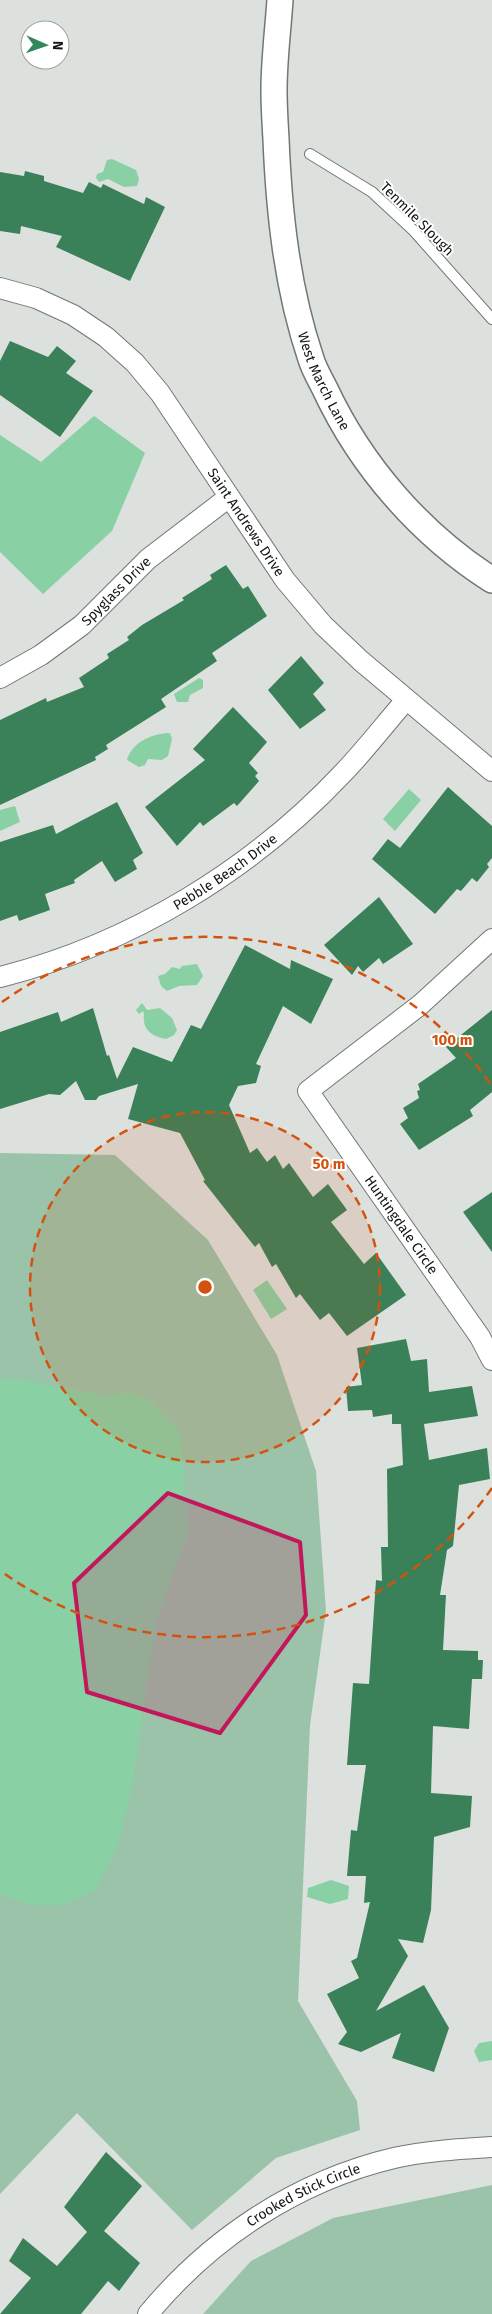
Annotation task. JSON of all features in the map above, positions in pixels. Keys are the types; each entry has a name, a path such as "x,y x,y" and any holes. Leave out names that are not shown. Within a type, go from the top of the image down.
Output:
{"street":[{"name":"West March Lane","path":"280,0 274,91 278,180 288,267 295,306 311,360 335,411 370,467 409,511 459,557 490,579"},
{"name":"Saint Andrews Drive","path":"0,288 36,298 73,315 106,337 135,363 160,393 285,580 323,626 361,662 492,771"},
{"name":"Spyglass Drive","path":"0,678 41,655 82,625 148,559 229,497"},
{"name":"Pebble Beach Drive","path":"0,977 26,971 84,950 139,925 189,898 237,865 295,819 344,772 406,700"},
{"name":"Huntingdale Circle","path":"492,939 420,1005 308,1091 480,1337 492,1360"},
{"name":"Crooked Stick Circle","path":"148,2314 173,2285 212,2249 257,2216 292,2196 340,2174 394,2158 433,2151 492,2147"}],"lane":[{"name":"Tenmile Slough","path":"310,154 372,192 413,230 492,319"}],"highlighted area":[{"path":"168,1493 300,1542 306,1615 220,1733 87,1692 74,1583"}],"shaded area":[{"path":"112,159 136,170 139,179 137,186 124,187 108,179 99,182 96,178 97,174 103,172 107,160"},
{"path":"94,416 145,453 112,531 43,594 0,552 0,435 41,462"},
{"path":"199,678 203,680 203,688 190,695 188,702 177,702 174,694"},
{"path":"163,733 170,733 172,739 168,756 162,760 148,759 145,765 139,767 127,760 133,748 144,740"},
{"path":"409,789 421,800 395,831 383,819"},
{"path":"15,806 20,822 0,831 0,810"},
{"path":"197,964 203,976 197,985 179,986 167,991 161,986 158,976 165,974 172,967 180,969 182,966"},
{"path":"142,1003 147,1010 160,1008 172,1018 177,1030 174,1035 166,1039 152,1034 146,1028 143,1011 139,1014 136,1010"},
{"path":"0,1153 115,1155 208,1240 277,1355 316,1471 326,1611 310,1725 298,2001 357,2101 360,2130 276,2158 192,2230 77,2113 0,2194"},
{"path":"267,1280 287,1309 271,1319 253,1290"},
{"path":"0,1379 18,1379 107,1396 127,1392 149,1399 180,1432 189,1532 157,1619 132,1786 117,1849 94,1891 64,1905 30,1905 0,1894"},
{"path":"331,1880 349,1886 348,1899 330,1904 307,1897 308,1888"},
{"path":"492,2041 492,2060 479,2062 474,2051 479,2043"},
{"path":"492,2185 492,2314 203,2314 251,2261 333,2218"}],"building":[{"path":"25,171 44,176 44,181 83,193 89,182 101,188 103,184 144,204 146,197 165,207 130,281 56,247 62,236 21,226 20,234 0,231 0,172 24,176"},
{"path":"10,341 48,357 57,346 76,361 66,373 93,391 60,437 0,395 0,361"},
{"path":"226,565 243,589 248,586 267,616 212,653 217,661 161,699 166,707 106,745 108,749 95,757 96,760 0,805 0,720 46,698 47,702 84,687 79,678 109,658 107,654 129,640 127,637 142,625 184,600 182,598 212,579 210,575"},
{"path":"301,656 324,683 313,694 326,710 300,729 268,690"},
{"path":"233,707 267,742 249,763 258,773 255,776 259,781 237,806 234,803 203,826 200,822 177,846 145,807 205,760 193,749"},
{"path":"448,787 492,826 492,858 487,864 489,867 477,882 472,878 461,891 457,889 435,914 372,859 388,839 400,848"},
{"path":"117,802 143,853 133,860 137,869 115,882 102,861 74,880 75,883 45,894 50,910 19,921 17,915 0,921 0,842 53,825 56,834"},
{"path":"379,897 413,944 383,964 379,958 363,972 358,966 352,975 324,945"},
{"path":"245,945 290,969 291,960 333,979 311,1024 283,1006 256,1064 261,1066 256,1083 238,1086 229,1105 250,1153 257,1148 267,1162 275,1155 283,1169 289,1163 313,1197 328,1184 347,1210 331,1222 364,1264 376,1253 406,1295 347,1336 329,1313 320,1320 300,1294 296,1298 276,1264 272,1267 259,1243 255,1247 203,1181 205,1180 180,1133 128,1119 138,1084 99,1096 96,1100 85,1100 76,1081 60,1095 49,1094 0,1109 0,1032 58,1012 61,1022 93,1008 107,1056 109,1055 117,1079 133,1047 172,1062 191,1025 201,1029"},
{"path":"492,1010 492,1092 470,1110 473,1116 419,1150 400,1124 408,1118 403,1108 419,1098 417,1091 420,1090 418,1084 456,1058 446,1047"},
{"path":"492,1192 492,1252 463,1212"},
{"path":"406,1339 411,1361 427,1359 429,1392 472,1386 478,1416 424,1424 429,1460 487,1448 490,1479 459,1485 453,1546 447,1550 440,1595 446,1595 443,1650 478,1651 478,1660 483,1660 482,1679 472,1679 469,1729 433,1726 431,1793 472,1796 470,1827 434,1837 431,1910 423,1943 398,1939 408,1956 376,2011 424,1985 449,2028 434,2072 392,2058 401,2033 361,2052 338,2044 347,2032 327,1994 359,1978 351,1961 357,1958 370,1902 364,1903 366,1876 347,1876 351,1830 357,1831 366,1765 347,1765 353,1683 369,1684 376,1580 382,1581 381,1547 388,1547 387,1469 403,1465 401,1424 392,1424 392,1414 373,1417 372,1410 348,1411 346,1387 362,1385 357,1348"},
{"path":"106,2152 142,2186 104,2231 140,2263 119,2291 108,2281 81,2314 0,2314 31,2278 9,2261 23,2238 57,2266 87,2232 64,2207"}]}
